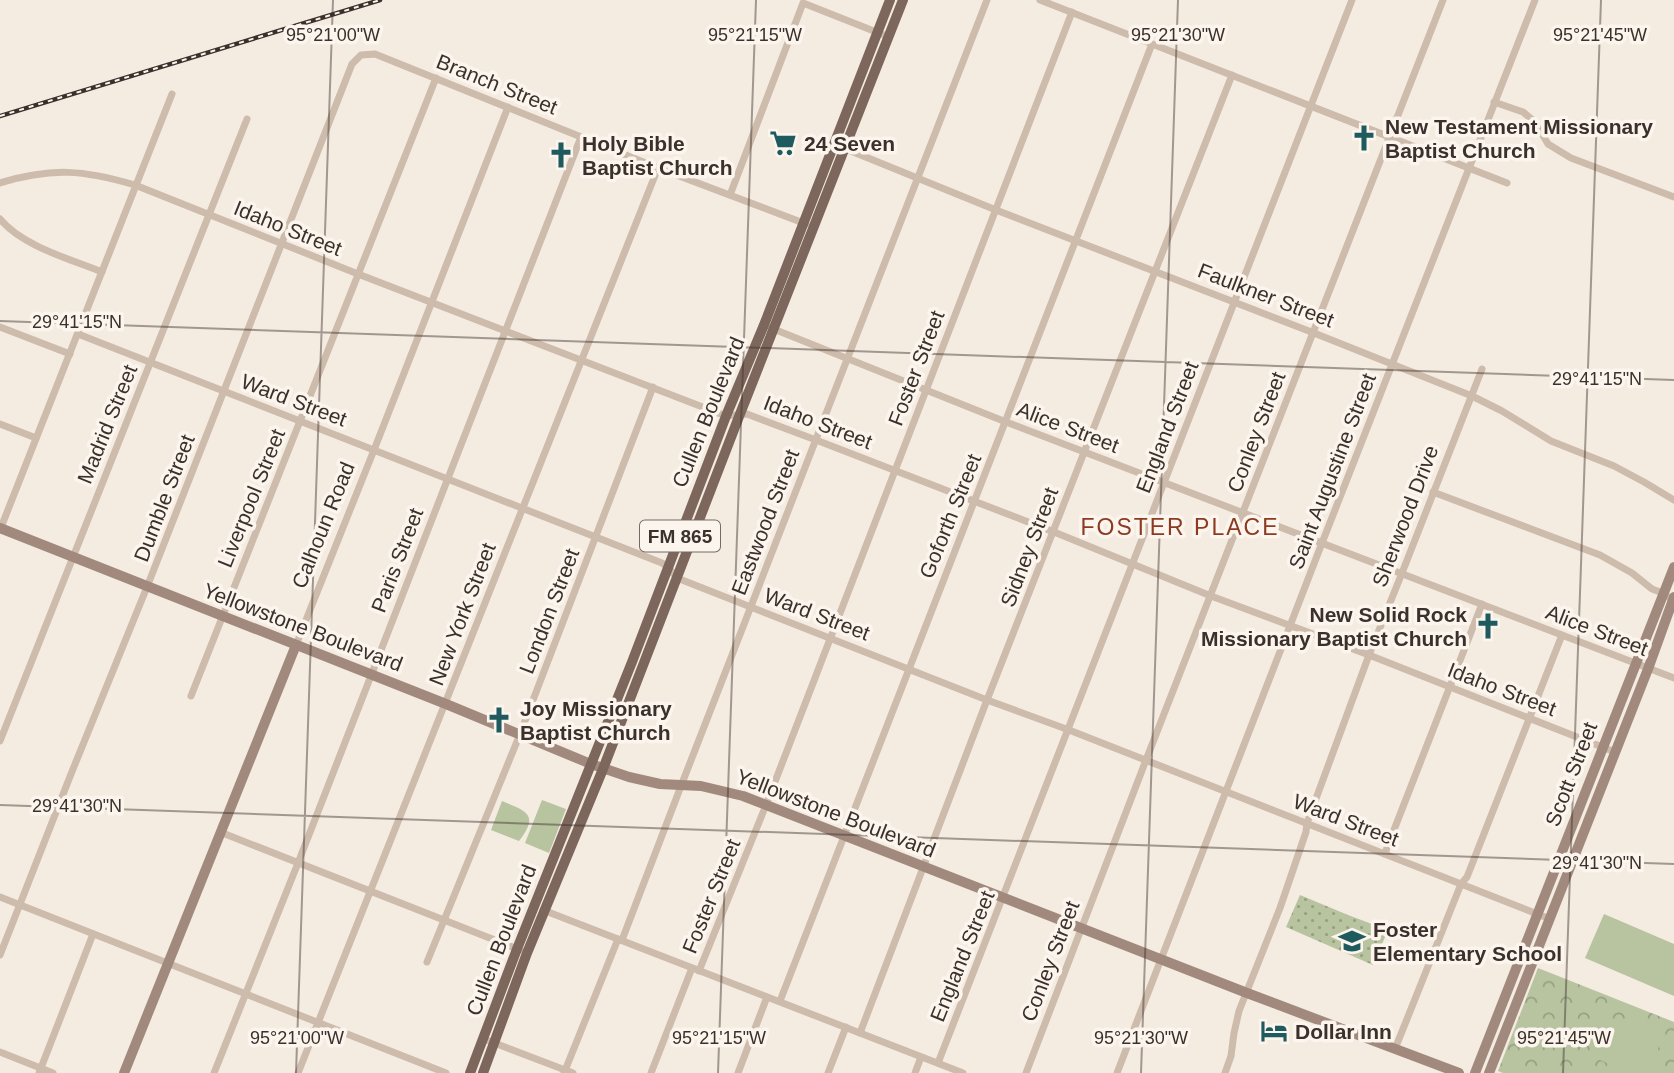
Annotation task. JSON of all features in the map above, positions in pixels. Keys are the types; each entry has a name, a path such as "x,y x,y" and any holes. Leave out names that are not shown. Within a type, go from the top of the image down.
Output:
{"main road":[{"name":"Cullen Boulevard","path":"840,147 890,0"},
{"name":"Cullen Boulevard","path":"483,1073 489,1041 591,764 677,578 740,414 769,327 840,147 903,0"},
{"name":"Cullen Boulevard","path":"539,909 603,769 668,567 726,416 769,327"},
{"path":"697,491 709,495"},
{"name":"Cullen Boulevard","path":"470,1073 489,1041"}],"street":[{"name":"Eastwood Street","path":"568,1072 988,0"},
{"path":"1040,0 1507,183"},
{"name":"England Street","path":"938,1063 1352,0"},
{"name":"Conley Street","path":"1026,1073 1443,0"},
{"name":"Saint Augustine Street","path":"1117,1073 1535,0"},
{"path":"730,195 803,4 889,37"},
{"name":"Foster Street","path":"651,1073 766,805 1072,12"},
{"name":"Goforth Street","path":"780,1001 1152,44"},
{"name":"Branch Street","path":"361,55 375,54 658,168 809,225"},
{"name":"Dumble Street","path":"0,955 148,587 352,64 361,55"},
{"name":"Sidney Street","path":"860,1033 987,700 1232,75"},
{"name":"Liverpool Street","path":"191,696 436,78"},
{"path":"0,529 172,94"},
{"path":"1494,102 1523,112 1535,122 1548,144 1571,158 1674,197"},
{"name":"Calhoun Road","path":"124,1073 374,450 508,107"},
{"name":"Madrid Street","path":"0,741 247,119"},
{"name":"Paris Street","path":"214,1073 581,137"},
{"name":"Faulkner Street","path":"840,147 1472,396 1551,440 1614,466 1674,500"},
{"name":"New York Street","path":"298,1073 658,168"},
{"name":"Idaho Street","path":"0,183 23,176 62,171 101,175 135,185 726,416 747,414 1054,531 1211,596 1615,752"},
{"path":"0,219 28,242 102,272"},
{"path":"0,327 69,354"},
{"name":"Alice Street","path":"769,327 1006,422 1674,678"},
{"name":"Ward Street","path":"78,334 662,563 677,578 1549,919"},
{"name":"Sherwood Drive","path":"1225,1073 1231,1056 1236,1023 1280,908 1307,823 1369,655 1482,369"},
{"name":"London Street","path":"426,962 520,734 653,387"},
{"path":"0,424 36,438"},
{"path":"1433,492 1600,555 1632,573 1652,589 1674,599"},
{"name":"Yellowstone Boulevard","path":"0,529 446,704 603,769 644,780 720,790 766,805 1459,1073"},
{"name":"Scott Street","path":"1475,1073 1674,567"},
{"name":"Scott Street","path":"1489,1073 1674,599"},
{"path":"1385,853 1482,604"},
{"path":"1395,1049 1461,884 1467,877 1562,635"},
{"path":"220,832 522,951"},
{"path":"0,897 446,1073"},
{"path":"539,909 963,1073"},
{"path":"40,1071 93,933"},
{"path":"1512,979 1524,984"},
{"path":"737,1073 767,997"},
{"path":"828,1073 846,1027"},
{"path":"489,1041 568,1072"},
{"path":"0,1052 40,1071 53,1073"},
{"path":"915,1073 921,1057"}],"green space":[{"path":"542,800 566,809 549,853 525,843"},
{"path":"502,801 523,811 529,819 529,825 519,841 491,830"},
{"path":"1300,895 1388,930 1373,965 1286,927"},
{"path":"1604,914 1674,944 1674,996 1585,958"},
{"path":"1538,968 1674,1022 1674,1073 1498,1071"},
{"path":"1652,1023 1658,1026 1660,1041 1652,1073 1628,1073 1596,1058 1604,1042 1617,1031 1625,1027"}],"railway":[{"path":"0,116 380,0"}],"place":[{"name":"New Testament Missionary Baptist Church","path":"1364,138"},
{"name":"24 Seven","path":"783,143"},
{"name":"Holy Bible Baptist Church","path":"561,155"},
{"name":"New Solid Rock Missionary Baptist Church","path":"1488,626"},
{"name":"Joy Missionary Baptist Church","path":"499,720"},
{"name":"Foster Elementary School","path":"1352,941"},
{"name":"Dollar Inn","path":"1274,1031"}],"district":[{"name":"FOSTER PLACE","path":"1180,527"}]}
